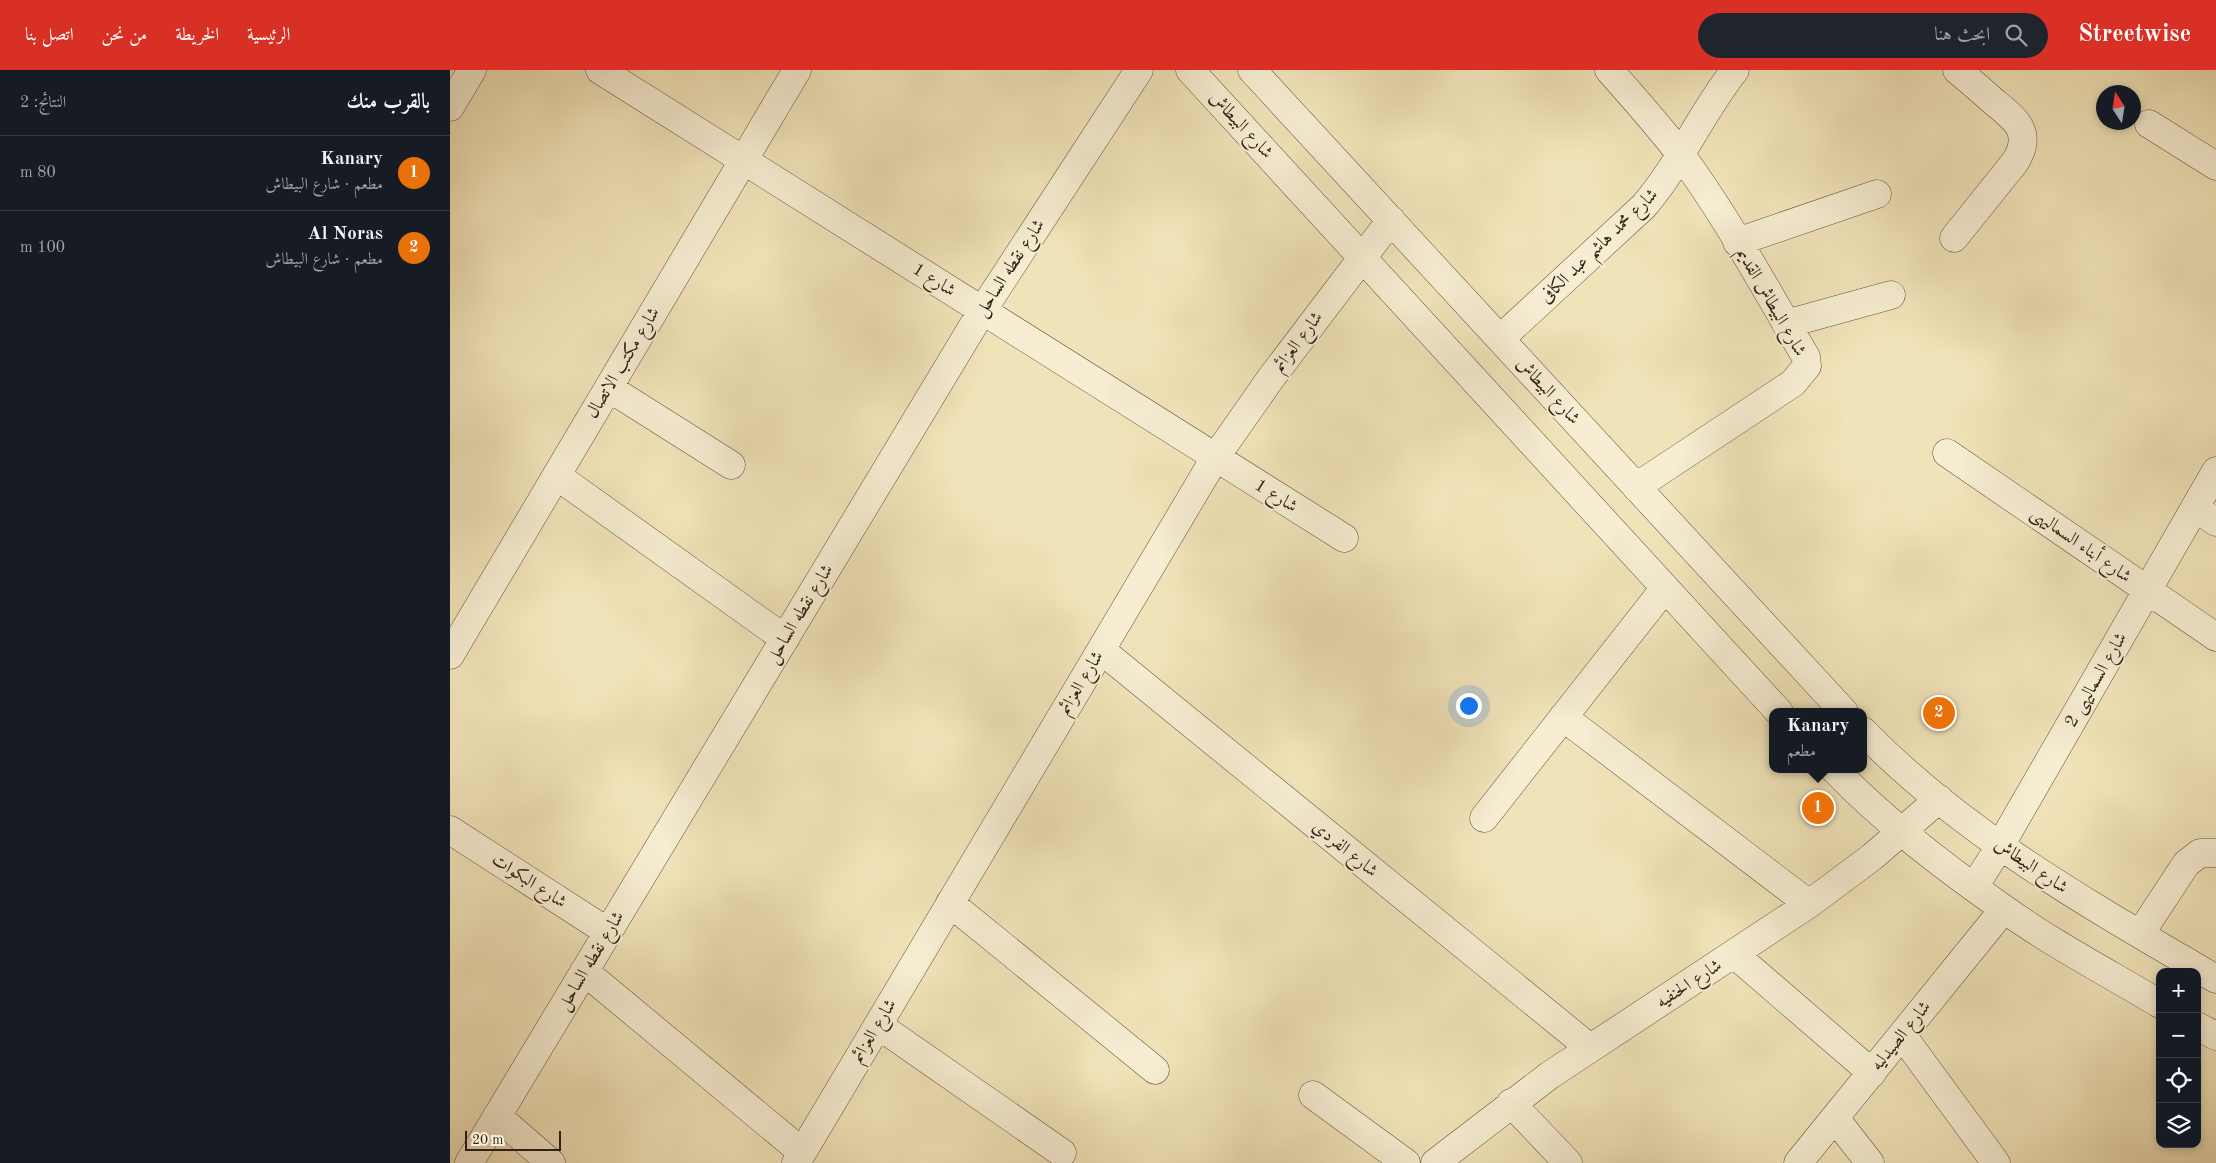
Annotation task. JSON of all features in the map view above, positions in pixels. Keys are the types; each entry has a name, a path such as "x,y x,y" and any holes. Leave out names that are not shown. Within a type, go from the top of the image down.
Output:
{"street":[{"path":"450,107 472,70"},
{"name":"شارع 1","path":"600,70 1344,538"},
{"name":"شارع مكتب الاتصال","path":"450,656 797,70"},
{"name":"شارع نقطه الساحل","path":"469,1163 982,310 1139,70"},
{"name":"شارع البيطاش","path":"1190,70 1775,708"},
{"name":"شارع البيطاش","path":"1252,70 1840,708"},
{"name":"شارع البيطاش القديم","path":"1609,70 1681,156 1737,242 1806,357 1807,366 1793,383 1636,487"},
{"name":"شارع محمد هاشم عبد الكافى","path":"1500,339 1644,206 1664,183 1716,94 1735,70"},
{"path":"1954,238 2015,162 2024,143 2018,124 1957,70"},
{"path":"2149,124 2216,166"},
{"path":"1737,242 1877,194"},
{"name":"شارع العزائم","path":"799,1158 1215,458 1242,417 1391,220"},
{"path":"1786,324 1891,296"},
{"path":"609,388 731,465"},
{"name":"شارع أبناء السماليهى","path":"1947,453 2216,637"},
{"name":"شارع السماليهى 2","path":"1974,887 2000,846 2147,590 2206,514 2216,471"},
{"path":"557,476 785,639"},
{"path":"1484,818 1665,588"},
{"name":"شارع الفردي","path":"1100,650 1590,1048"},
{"path":"1563,717 1809,904"},
{"name":"شارع البيطاش","path":"1867,735 1939,800 2000,846 2140,934 2216,979"},
{"path":"1838,773 1932,857 2004,910 2156,1002"},
{"name":"شارع الحنفيه","path":"1435,1163 1511,1103 1590,1048 1809,904 1902,832 1939,800"},
{"name":"شارع البكوات","path":"450,830 608,932"},
{"path":"2140,934 2186,864 2200,853 2216,853"},
{"path":"950,903 1155,1070"},
{"name":"شارع الصيدليه","path":"1798,1163 2004,910"},
{"path":"1734,954 1872,1073"},
{"path":"584,971 799,1158"},
{"path":"878,1024 1062,1153"},
{"path":"2201,1028 2216,1036"},
{"path":"1902,1035 1996,1163"},
{"path":"1313,1095 1406,1163"},
{"path":"1511,1103 1568,1163"},
{"path":"497,1116 551,1163"},
{"path":"1835,1118 1870,1163"}],"place":[{"name":"Al Noras","path":"1939,713"},
{"name":"Kanary","path":"1818,808"}]}
